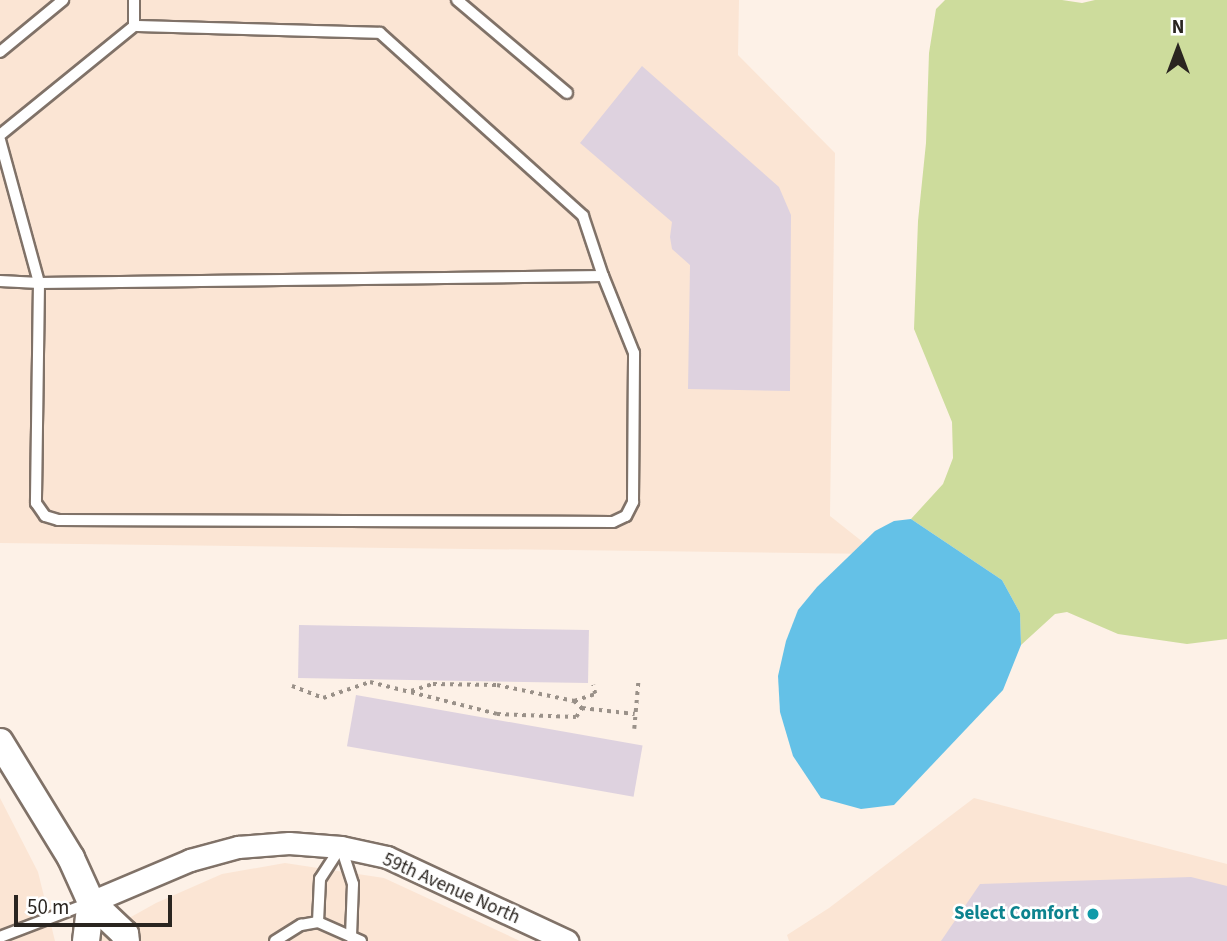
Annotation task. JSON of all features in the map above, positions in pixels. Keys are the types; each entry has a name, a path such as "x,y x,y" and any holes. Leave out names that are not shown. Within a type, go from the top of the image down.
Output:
{"street":[{"path":"0,742 71,858 91,902 125,934 126,941"},
{"name":"59th Avenue North","path":"91,902 190,860 238,847 289,843 341,847 387,858 567,941"},
{"path":"86,941 91,902"}],"lane":[{"path":"0,52 63,0"},
{"path":"134,0 134,26"},
{"path":"457,0 567,93"},
{"path":"134,26 380,33 583,216 603,276 634,353 633,502 626,516 613,522 58,520 45,516 36,503 39,283 0,138 134,26"},
{"path":"0,281 39,283 603,276"},
{"path":"318,922 320,879 341,847"},
{"path":"275,941 300,925 318,922 356,939 354,884 341,847"},
{"path":"0,937 91,902"}],"path":[{"path":"292,686 323,698 370,682 497,714 576,717 582,708"},
{"path":"634,729 638,683"},
{"path":"408,692 433,684 497,685 574,701 582,708 635,714"},
{"path":"574,701 595,694 593,685"}],"shaded area":[{"path":"0,0 739,0 738,55 835,153 830,516 878,554 0,543"},
{"path":"0,798 38,872 55,941 0,941"},
{"path":"974,798 1227,864 1227,941 789,941 787,935 829,908"},
{"path":"285,863 384,878 520,941 88,941 156,903 222,874"}],"green space":[{"path":"945,0 1062,0 1082,3 1095,0 1227,0 1227,639 1187,644 1118,634 1067,612 1055,614 1021,645 1020,613 1002,580 911,519 943,484 953,458 952,422 914,329 929,53 936,9"}],"water":[{"path":"911,519 1002,580 1020,613 1021,645 1003,690 894,805 861,809 821,798 793,756 780,712 778,676 786,641 798,610 817,587 875,531 894,521"}],"building":[{"path":"642,66 779,187 791,215 790,391 688,389 690,265 672,249 672,222 580,143"},
{"path":"299,625 589,630 588,683 298,678"},
{"path":"356,695 643,746 634,797 347,746"},
{"name":"Select Comfort","path":"1191,877 1227,886 1227,941 941,941 980,884"}],"place":[{"name":"Select Comfort","path":"1093,914"}]}
